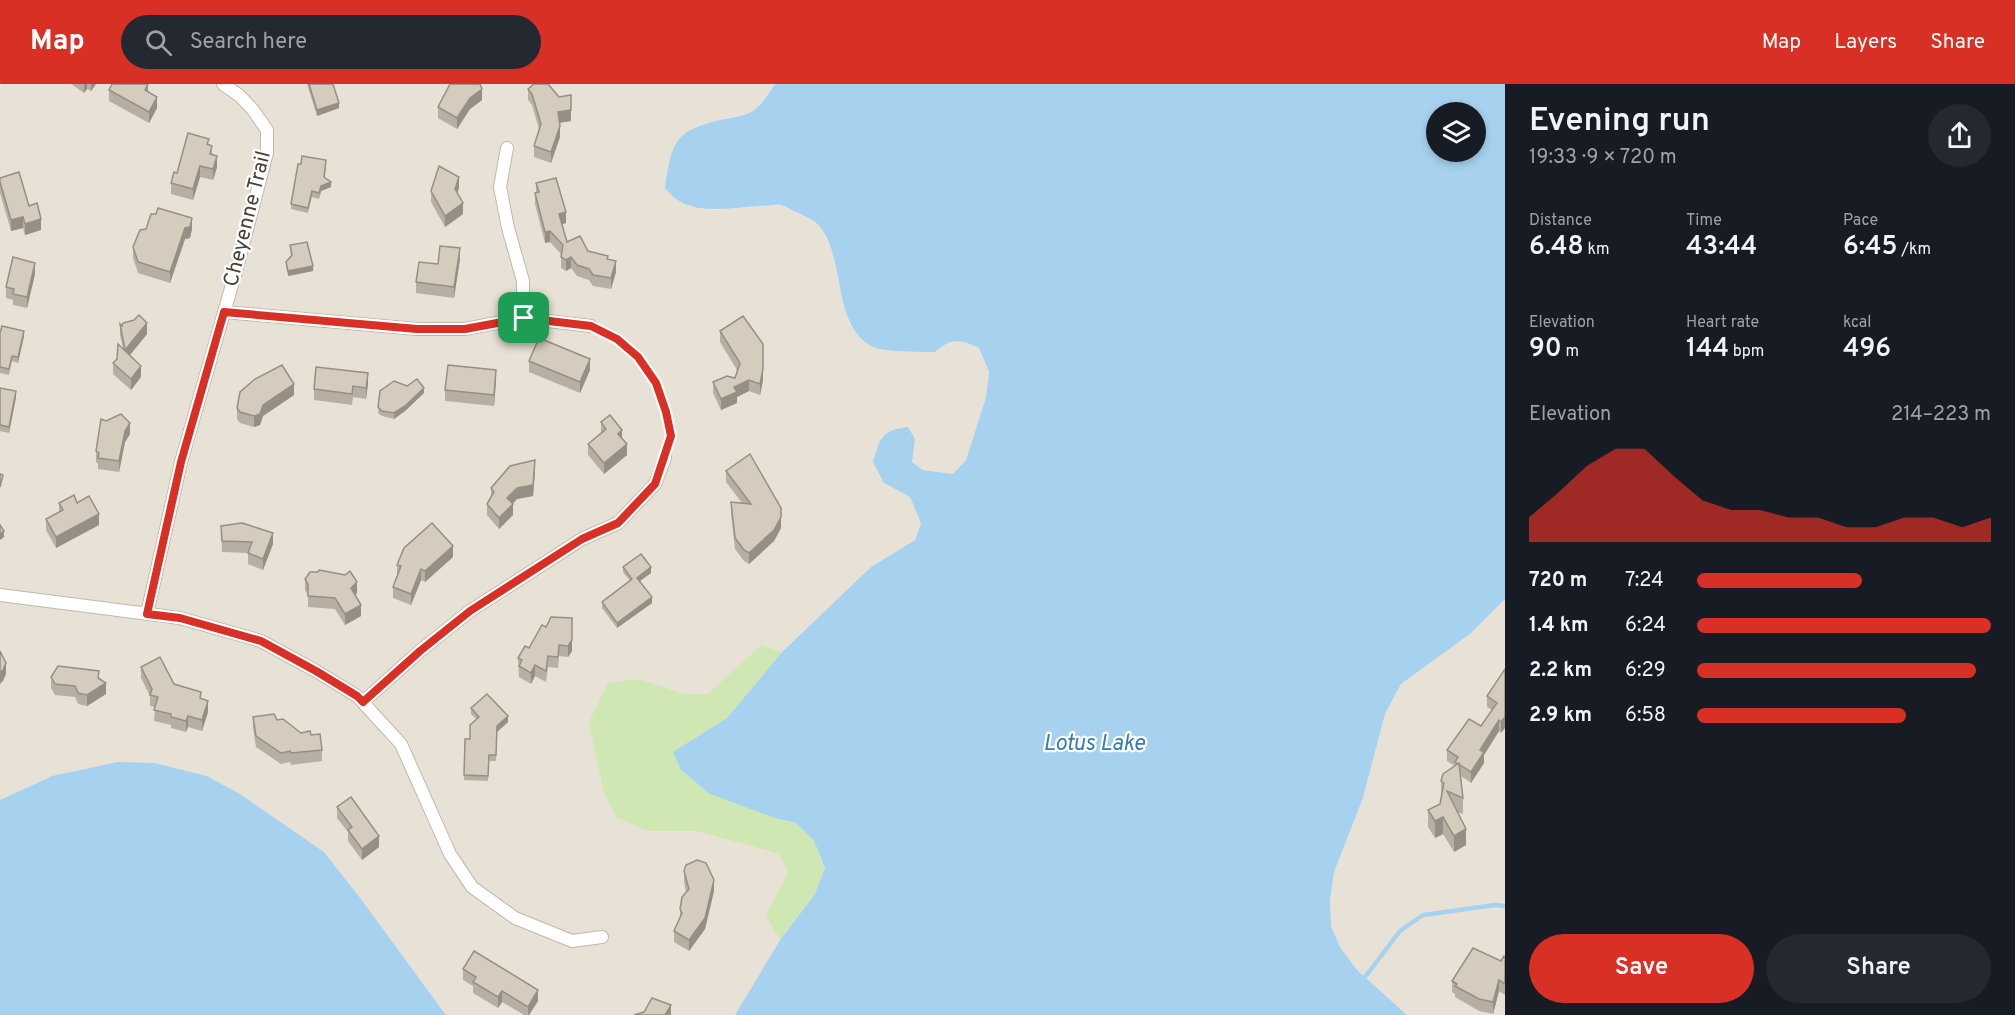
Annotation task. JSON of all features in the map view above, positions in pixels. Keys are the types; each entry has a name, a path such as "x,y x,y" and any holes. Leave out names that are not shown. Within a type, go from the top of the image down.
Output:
{"street":[{"name":"Cheyenne Trail","path":"147,614 181,462 267,153 267,130 254,110 223,84"},
{"path":"507,148 500,187 508,228 523,281 524,318"},
{"path":"224,312 417,329 465,329 524,318 591,326"},
{"path":"363,702 420,651 470,611 582,539 618,523 655,484 665,458"},
{"path":"0,595 180,618 261,641 316,671 357,696 400,744 450,854 472,886 515,918 572,941 602,937"}],"lane":[{"path":"591,326 617,339 638,357 656,383 671,436 665,458"}],"shaded area":[{"path":"2,84 775,84 758,107 747,114 696,126 665,187 681,202 714,210 781,205 814,221 821,228 835,256 838,279 850,325 944,344 960,340 979,348 989,372 986,397 966,460 953,474 923,470 912,462 915,439 884,483 910,497 921,523 915,540 871,567 782,652 761,645 709,694 685,694 640,679 648,831 696,831 779,854 788,873 765,915 780,940 735,1015 446,1015 324,852 231,789 207,776 155,763 52,776 0,800 0,87"},
{"path":"1505,599 1505,1015 1407,1015 1357,970 1340,947 1331,926 1330,901 1334,872 1363,798 1385,713 1401,684 1470,634"}],"green space":[{"path":"761,645 782,652 727,718 674,752 775,818 796,823 814,841 825,869 815,894 780,940 765,915 788,873 779,854 696,831 648,831 616,817 604,793 589,722 608,683 640,679 685,694 708,694"}],"water":[{"name":"Lotus Lake","path":"775,84 1505,84 1505,599 1470,634 1401,684 1385,714 1363,798 1334,872 1330,901 1331,926 1340,947 1357,970 1407,1015 735,1015 780,940 815,894 825,868 814,841 796,823 775,818 710,794 681,770 673,752 727,718 782,652 871,567 915,540 921,523 910,497 884,483 873,462 880,441 893,430 908,427 915,439 912,462 923,470 953,474 966,460 986,397 989,372 979,348 966,343 951,342 935,352 902,351 876,348 859,336 850,323 845,308 829,242 821,228 810,219 779,205 724,209 697,208 674,198 665,188 673,150 684,134 704,124 752,112"},
{"path":"118,762 155,763 207,776 240,794 324,852 446,1015 0,1015 0,800 52,776"}],"building":[{"path":"112,84 148,84 145,90 157,97 149,112 109,90"},
{"path":"309,84 333,84 339,103 317,110"},
{"path":"450,84 480,84 482,89 470,98 457,118 438,107"},
{"path":"534,84 548,84 559,97 571,95 571,110 558,112 560,126 551,152 534,146 541,124 532,94 528,89"},
{"path":"188,133 209,139 207,144 212,146 210,154 217,156 213,169 200,166 193,189 171,183 174,172 177,173"},
{"path":"302,156 326,160 324,177 331,182 321,186 319,193 312,191 308,208 291,204 298,164 301,164"},
{"path":"439,166 459,177 455,189 463,203 445,216 431,191"},
{"path":"19,172 29,206 37,203 41,219 25,224 23,217 11,220 0,182 0,178"},
{"path":"556,178 566,212 559,214 567,242 580,236 588,251 608,256 607,259 616,261 611,278 593,275 589,269 577,265 571,257 566,260 561,257 563,245 550,231 545,232 535,193 539,192 536,183"},
{"path":"158,208 192,218 190,227 185,228 170,272 138,262 133,247 140,230 146,229 151,214 156,214"},
{"path":"307,242 313,266 288,271 286,262 292,255 290,245"},
{"path":"440,246 460,248 454,287 416,282 419,262 438,264"},
{"path":"13,257 35,263 27,297 13,294 14,289 6,287"},
{"path":"139,315 147,323 125,350 120,324 122,326 123,323 134,320"},
{"path":"743,316 763,344 763,369 760,384 749,380 734,387 737,392 721,399 713,382 727,376 735,378 740,363 720,331"},
{"path":"2,326 24,331 18,357 12,356 9,369 0,367"},
{"path":"539,338 590,359 580,382 529,361"},
{"path":"118,344 141,366 131,379 113,363 117,359"},
{"path":"282,365 294,384 263,405 260,414 254,416 240,412 237,408 240,392 255,379"},
{"path":"448,365 496,370 494,395 445,390"},
{"path":"316,367 368,373 366,388 353,386 352,394 314,389"},
{"path":"417,379 424,388 405,406 394,413 382,411 378,407 380,391 394,381 407,386"},
{"path":"0,388 16,391 9,427 0,425"},
{"path":"121,414 130,423 125,431 119,461 98,458 99,453 96,451 101,419 106,421"},
{"path":"610,415 622,430 618,434 627,444 604,463 588,444 606,429 601,422"},
{"path":"750,454 781,508 781,517 774,530 749,553 735,538 731,502 751,504 726,471"},
{"path":"535,460 533,485 517,488 507,498 513,504 499,518 487,504 494,492 491,488 510,466"},
{"path":"74,495 77,503 89,496 99,514 56,537 46,519 63,510 59,503"},
{"path":"242,523 273,533 263,559 248,553 252,542 222,541 221,526"},
{"path":"432,523 453,546 425,571 421,569 411,594 393,587 401,566 397,565 404,548"},
{"path":"641,554 651,567 637,578 652,597 617,623 602,602 632,579 623,567"},
{"path":"319,570 345,575 350,571 357,582 351,588 361,605 345,614 335,598 308,596 308,584 305,579 310,572"},
{"path":"551,617 572,618 572,640 568,646 559,645 558,657 548,656 546,671 535,665 531,673 519,666 522,660 518,658 525,646 529,648 542,625 546,627"},
{"path":"0,651 6,663 0,673"},
{"path":"160,657 174,684 201,692 200,698 208,701 202,720 188,716 186,721 154,710 158,697 150,695 152,689 141,667"},
{"path":"58,666 99,671 98,678 106,683 87,695 78,693 75,686 55,684 51,677"},
{"path":"1505,669 1505,717 1501,722 1499,720 1480,750 1484,752 1471,772 1455,762 1458,757 1447,750 1469,719 1481,726 1497,703 1487,696"},
{"path":"487,694 508,716 497,726 496,755 489,755 488,776 464,775 465,739 470,739 470,725 479,717 471,708"},
{"path":"274,714 277,720 283,719 301,733 310,731 311,735 320,734 322,750 281,753 256,736 253,717"},
{"path":"1459,763 1463,798 1447,791 1466,829 1454,836 1443,817 1435,821 1428,810 1440,804 1444,783 1441,781 1443,774"},
{"path":"351,797 379,836 362,849 348,830 352,827 337,807"},
{"path":"697,860 706,863 714,880 705,918 689,940 674,931 682,913 680,909 682,897 689,889 684,871 686,865"},
{"path":"1473,948 1501,961 1505,957 1505,984 1499,980 1493,1002 1479,999 1455,986 1457,984 1452,981"},
{"path":"474,951 538,990 528,1007 502,991 498,997 473,982 476,977 463,969"},
{"path":"652,998 671,1005 665,1015 634,1015 644,1012"}],"waterway":[{"path":"1360,979 1365,977 1400,931 1423,915 1495,905 1505,906"}],"route":[{"path":"224,312 417,329 465,329 524,318 591,326 617,339 638,357 656,383 671,436 655,484 618,523 582,539 470,611 420,651 363,702 316,671 261,641 180,618 147,614 181,462 224,312"}]}
